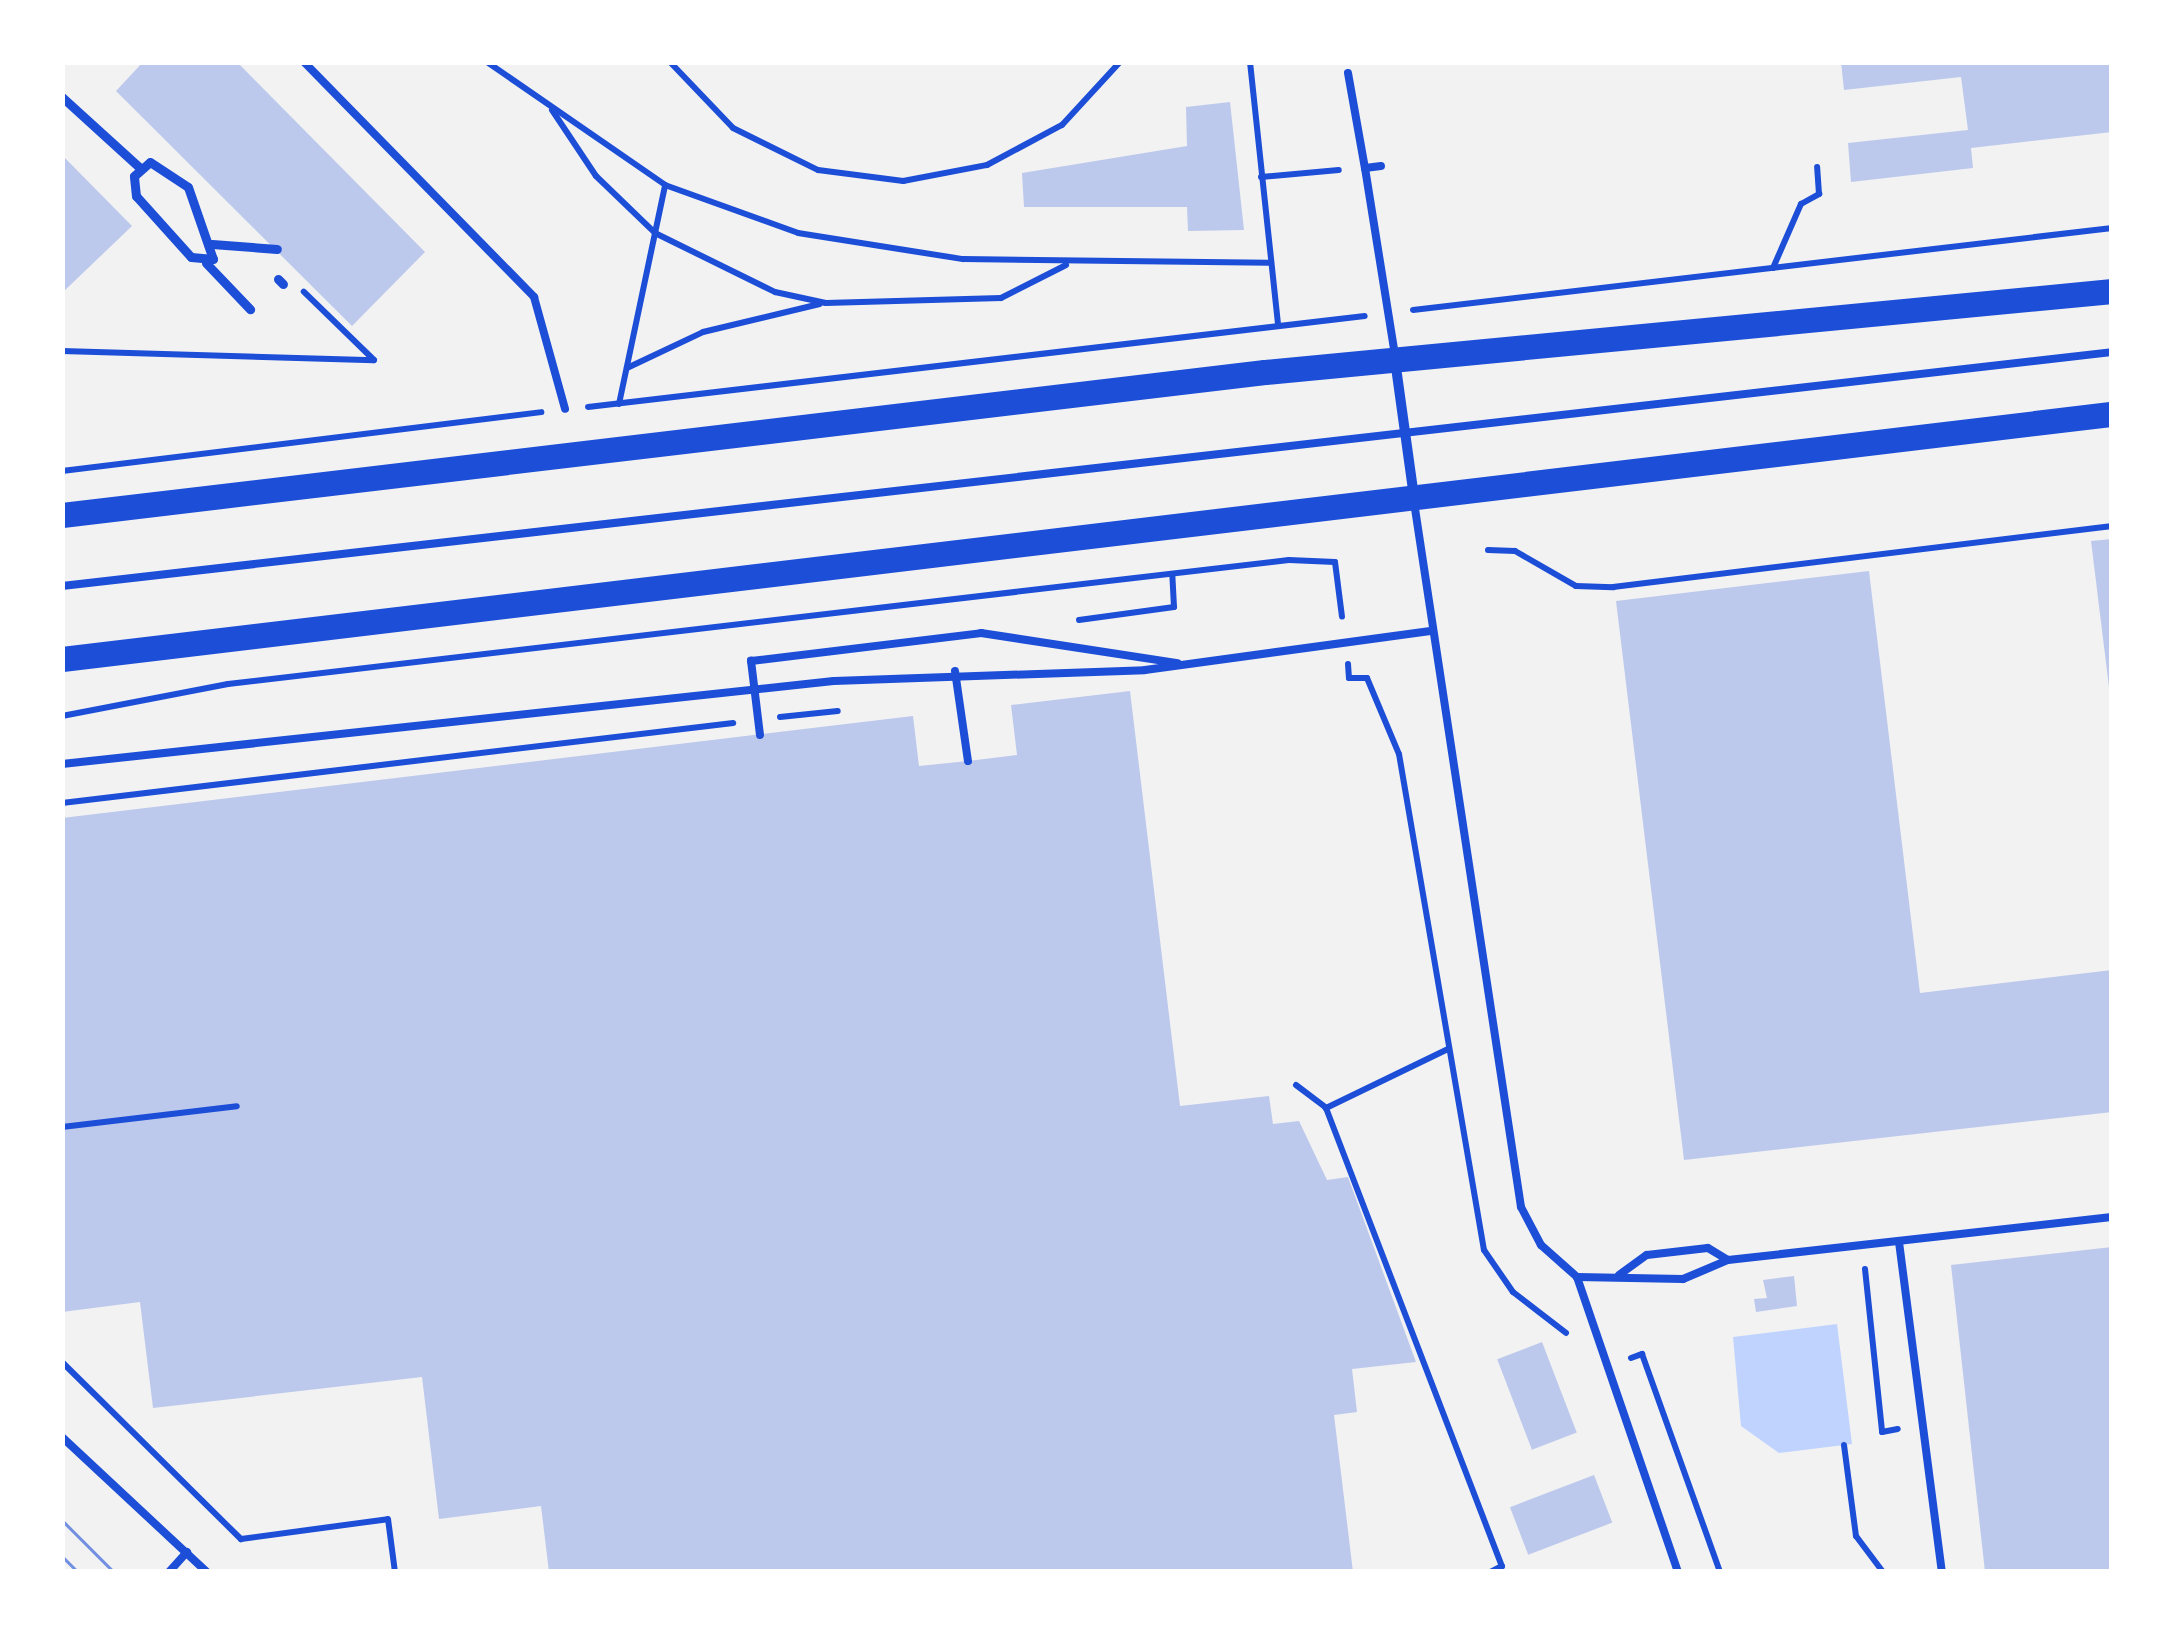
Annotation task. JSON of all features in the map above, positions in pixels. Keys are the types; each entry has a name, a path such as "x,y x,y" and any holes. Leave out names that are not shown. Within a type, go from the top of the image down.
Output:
{"main road":[{"path":"62,515 1395,359 2112,291"},
{"path":"62,659 2112,414"}],"street":[{"path":"62,97 81,105 140,168"},
{"path":"140,168 161,163 188,187 212,244 206,262"},
{"path":"140,168 136,196 250,308"},
{"path":"212,244 276,249"},
{"path":"1395,359 1414,497"}],"lane":[{"path":"304,62 534,297 565,410"},
{"path":"1348,73 1395,359"},
{"path":"1365,168 1381,166"},
{"path":"62,586 2112,352"},
{"path":"1414,497 1430,631 1520,1207 1541,1245 1578,1277 1678,1572"},
{"path":"62,764 955,671 1188,664 1430,631"},
{"path":"760,734 751,661 981,634 1188,664"},
{"path":"955,671 968,761"},
{"path":"1578,1277 1619,1275 1642,1284 1708,1276 1728,1260 2112,1217"},
{"path":"1900,1242 1942,1572"},
{"path":"1619,1275 1647,1255 1708,1248 1728,1260"},
{"path":"62,1437 207,1572"},
{"path":"168,1572 188,1552"}],"path":[{"path":"486,62 665,185 798,232 1066,264 1269,263"},
{"path":"670,62 733,128 818,170 903,181 987,165 1062,125 1120,62"},
{"path":"1250,62 1278,325"},
{"path":"550,108 596,176 655,233 733,278 826,303"},
{"path":"1261,177 1365,168"},
{"path":"1773,268 1800,204 1818,194 1817,168"},
{"path":"619,404 665,185"},
{"path":"62,471 2112,228"},
{"path":"627,368 704,332 826,303 1001,298 1066,264"},
{"path":"1488,550 1515,551 1576,586 1613,586 2112,526"},
{"path":"62,716 247,682 1335,562"},
{"path":"1326,1108 1448,1048"},
{"path":"1296,1085 1326,1108 1502,1566 1490,1572"},
{"path":"62,1127 237,1106"},
{"path":"62,1362 240,1539 388,1519 395,1572"},
{"path":"1844,1445 1856,1536 1883,1572"}],"water":[{"path":"1837,1324 1852,1444 1779,1453 1741,1426 1733,1337"}],"building":[{"path":"143,62 237,62 425,252 352,326 116,91"},
{"path":"1841,62 2112,62 2112,132 1971,148 1973,168 1851,182 1848,143 1968,130 1961,77 1844,90"},
{"path":"1230,102 1244,230 1188,231 1187,207 1024,207 1022,173 1187,146 1186,107"},
{"path":"62,155 132,226 62,293"},
{"path":"2112,539 2112,687 2109,687 2091,541"},
{"path":"1869,571 1920,993 2112,970 2112,1112 1684,1160 1616,601"},
{"path":"1130,691 1180,1106 1269,1096 1273,1124 1299,1121 1327,1180 1348,1177 1416,1362 1352,1369 1357,1412 1334,1415 1353,1572 549,1572 541,1506 439,1519 422,1377 153,1408 140,1302 62,1312 62,818 913,716 919,766 968,761 1017,755 1011,705"},
{"path":"2112,1247 2112,1572 1985,1572 1951,1265"},
{"path":"1794,1276 1797,1306 1756,1312 1754,1299 1767,1298 1763,1280"},
{"path":"1542,1342 1577,1433 1532,1450 1497,1359"},
{"path":"1594,1475 1612,1523 1528,1555 1510,1507"}],"tram line":[{"path":"62,1520 114,1572"},
{"path":"62,1556 78,1572"}]}
